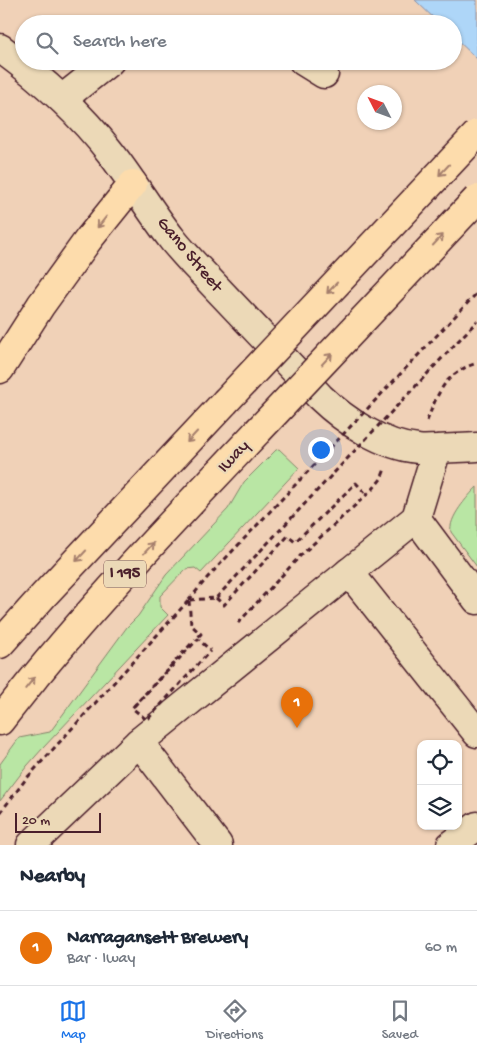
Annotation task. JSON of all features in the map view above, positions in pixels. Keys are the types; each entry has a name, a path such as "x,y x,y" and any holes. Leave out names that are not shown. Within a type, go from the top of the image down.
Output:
{"highway":[{"name":"I 195","path":"0,644 477,134"},
{"path":"0,369 40,305 88,240 133,184"},
{"name":"Iway","path":"0,721 82,621 477,199"}],"street":[{"name":"Gano Street","path":"0,48 15,60"},
{"name":"Gano Street","path":"28,70 62,98 84,121 110,152 173,241 337,413 370,433 390,455 410,448 429,450 431,437 477,447"},
{"path":"62,98 98,70"},
{"path":"31,845 138,742 416,518 431,437"},
{"path":"416,518 477,600"},
{"path":"349,572 477,733"},
{"path":"138,742 218,845"},
{"path":"451,845 477,826"}],"path":[{"path":"0,813 26,779 207,578 477,293"},
{"path":"189,600 216,598 477,321"},
{"path":"431,437 436,398 446,382 463,368 477,363"},
{"path":"235,625 301,555 373,489 381,479 390,455"},
{"path":"216,598 224,605 288,536 295,542 356,483 367,495"},
{"path":"189,600 191,625 201,634 132,708 146,720 210,650"},
{"path":"202,660 216,646"}],"green space":[{"path":"279,449 299,468 201,573 195,568 186,569 160,596 160,607 168,615 43,748 0,801 0,764 19,738 50,732 127,627 138,616 166,575 228,509 244,482"},
{"path":"477,487 477,567 451,532 451,526 459,508"}],"water":[{"path":"415,0 477,0 477,59 462,45 462,15 431,15"}],"place":[{"name":"Narragansett Brewery","path":"297,728"}]}
